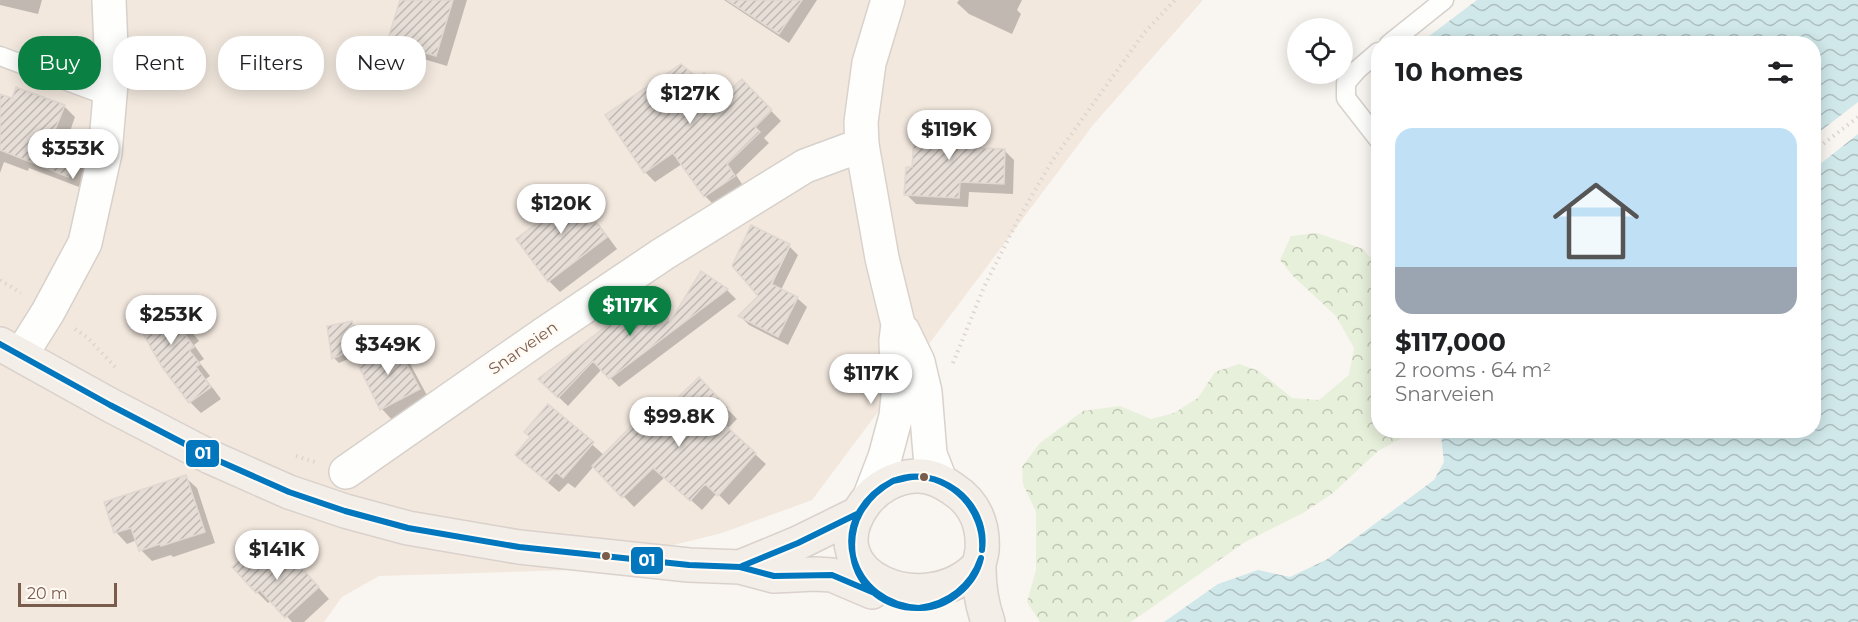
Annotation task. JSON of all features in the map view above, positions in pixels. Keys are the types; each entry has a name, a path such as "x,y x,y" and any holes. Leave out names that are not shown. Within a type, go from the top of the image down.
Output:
{"main road":[{"path":"11,349 110,405 210,457 289,492 345,511 408,528 519,547 689,565 740,567 774,576 832,575 918,615 921,609 942,604 962,591 978,566 982,555 983,534 976,513 966,497 940,480 916,476 897,479 879,488 864,505 851,532 851,550 861,577 872,592"},
{"path":"740,567 798,543 864,505"},
{"path":"978,566 982,601 988,622"}],"street":[{"path":"11,349 48,312 85,243 105,153 112,72 109,0"},
{"path":"864,505 885,457 896,416 898,396 896,341 898,324 882,258 862,145 861,122 865,82 888,0"},
{"name":"Snarveien","path":"346,472 544,333 663,254 805,166 862,145"},
{"path":"898,324 908,338 918,362 925,392 930,454 940,480"}],"lane":[{"path":"1399,36 1444,0"},
{"path":"0,56 110,97"},
{"path":"1371,58 1346,83 1346,98 1371,130"}],"path":[{"path":"950,370 984,287 1020,216 1052,161 1144,33 1175,0"},
{"path":"1821,146 1858,117"},
{"path":"48,312 88,338 114,366 123,372"},
{"path":"286,453 346,472"}],"shaded area":[{"path":"0,0 1203,0 1093,125 812,500 722,533 572,570 379,576 342,597 324,622 0,622"}],"green space":[{"path":"1317,233 1363,249 1371,259 1371,438 1402,438 1378,451 1333,493 1303,513 1245,542 1131,622 1040,622 1027,602 1036,570 1036,512 1023,484 1022,467 1040,443 1083,411 1120,406 1151,419 1174,413 1198,398 1215,372 1239,364 1259,371 1292,398 1319,400 1349,375 1354,348 1336,316 1293,276 1280,260 1291,236"}],"water":[{"path":"1477,0 1858,0 1858,622 1164,622 1218,584 1258,570 1290,577 1326,560 1434,480 1444,462 1441,438 1821,438 1821,36 1429,36"}],"pier":[{"path":"1858,102 1858,134 1821,163 1821,131"}],"building":[{"path":"400,0 453,0 436,56 426,53 426,36 389,36"},
{"path":"727,0 802,0 779,34"},
{"path":"681,64 698,78 704,73 719,89 723,85 728,92 742,79 772,110 755,127 760,132 727,164 735,176 704,197 673,153 644,173 605,115"},
{"path":"16,87 18,90 24,90 65,105 55,130 82,140 68,177 0,150 0,94 12,98"},
{"path":"915,120 963,122 964,147 1005,149 1004,184 960,182 959,198 904,195 906,167 912,167"},
{"path":"569,186 607,237 548,282 516,239 541,220 535,212"},
{"path":"751,225 790,244 771,284 798,297 778,337 738,316 758,296 732,266"},
{"path":"701,271 728,289 609,379 593,361 558,398 538,379 618,317 620,320 651,297 670,322"},
{"path":"154,295 164,314 173,307 189,329 184,333 194,347 189,350 200,364 196,367 211,387 189,403 162,367 129,309"},
{"path":"352,321 361,346 332,359 327,326"},
{"path":"395,343 420,389 380,410 357,362"},
{"path":"699,377 728,408 717,418 756,453 718,496 705,484 690,501 653,468 622,498 592,466 641,416 650,425"},
{"path":"548,404 594,442 563,478 556,472 548,482 515,455 530,437 524,432"},
{"path":"186,475 205,532 139,551 131,528 114,533 104,502"},
{"path":"252,549 268,567 277,559 282,564 291,556 319,587 285,618 260,590 256,593 232,567"}],"transit line":[{"name":"01","path":"0,344 210,457 289,492 345,511 408,528 519,547 689,565 740,567 774,576 832,575 872,592"},
{"name":"01","path":"893,481 910,477 926,477 942,482 957,491 969,502 977,516 982,533 982,550"},
{"name":"01","path":"893,481 912,477 927,478 953,488 972,509 978,522 982,550"},
{"name":"01","path":"853,556 852,532 860,511 874,494 893,481"},
{"name":"01","path":"853,556 853,533 861,512 874,495 893,481"},
{"name":"01","path":"742,566 798,543 857,514"},
{"name":"01","path":"853,556 862,577 877,593 896,603 919,608"},
{"name":"01","path":"853,556 861,578 876,594 896,605 919,608"},
{"name":"01","path":"919,608 940,604 958,594 973,577 981,558"},
{"name":"01","path":"919,608 940,603 965,586 981,558"}]}
